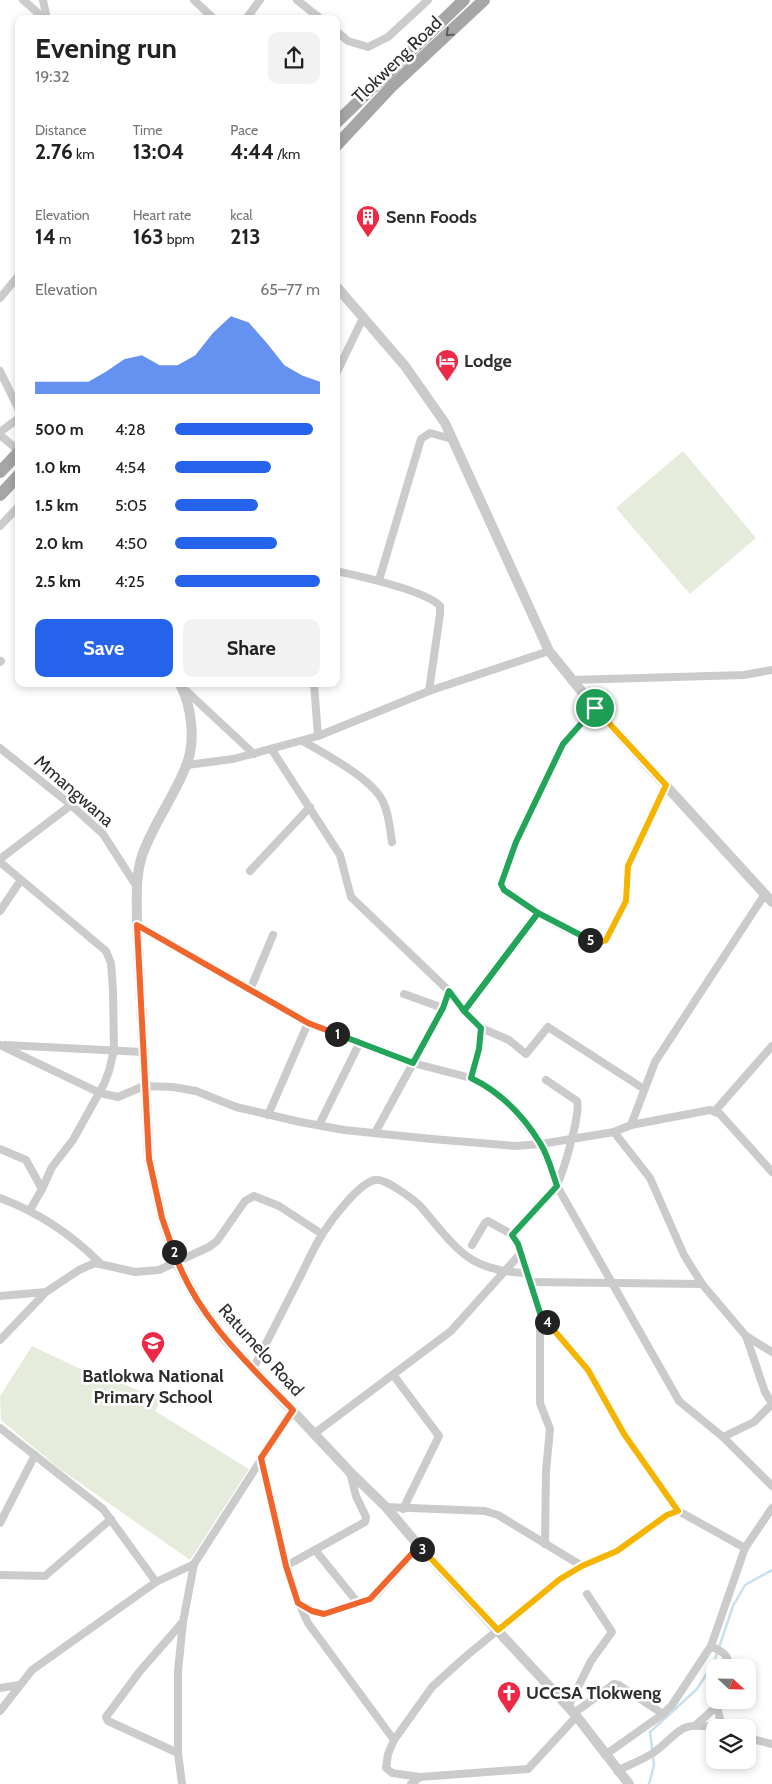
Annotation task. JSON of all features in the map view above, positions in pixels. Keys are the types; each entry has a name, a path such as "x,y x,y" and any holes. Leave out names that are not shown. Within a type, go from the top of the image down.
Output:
{"main road":[{"name":"Tlokweng Road","path":"340,119 464,0"},
{"name":"Tlokweng Road","path":"340,142 392,86 484,0"},
{"path":"0,472 15,455"},
{"path":"0,495 15,479"}],"street":[{"path":"23,0 41,15"},
{"path":"43,0 45,15"},
{"path":"194,0 210,15"},
{"path":"249,15 260,0"},
{"path":"297,0 315,15"},
{"path":"340,34 348,41 368,47 388,37 428,0"},
{"path":"0,298 15,281"},
{"path":"340,291 405,366 445,424 549,651 595,708 768,898 655,1062 631,1125"},
{"path":"340,366 363,318"},
{"path":"0,371 15,402"},
{"path":"15,421 0,433 15,447"},
{"path":"379,580 421,439 430,433 452,439"},
{"path":"0,526 15,510"},
{"path":"340,572 379,580 407,590 440,606 429,691"},
{"path":"187,765 254,754 303,741 429,691 549,651"},
{"path":"571,680 744,675 772,670"},
{"name":"Ratumelo Road","path":"181,687 186,700 191,729 187,765 156,822 145,847 141,859 137,887 144,1086 149,1159 162,1218 177,1262 200,1305 225,1339 386,1508 573,1712 628,1784"},
{"path":"183,687 254,754"},
{"path":"314,687 318,736"},
{"path":"595,708 563,744 516,842 501,884 504,890 538,913 593,942 599,943 606,940 627,899 628,866 666,785"},
{"path":"303,741 354,772 375,792 384,803 392,842"},
{"name":"Mmangwana","path":"0,748 72,805 103,834 137,887"},
{"path":"272,750 340,855 351,897 449,991 464,1011 481,1028 509,1040 526,1054 548,1027 644,1089"},
{"path":"30,1210 52,1167 68,1148 100,1093 109,1071 114,1050 113,990 109,956 0,860 72,805"},
{"path":"250,871 310,807"},
{"path":"0,911 22,880"},
{"path":"464,1011 538,913"},
{"path":"137,925 308,1023 413,1063 471,1078 504,1098 541,1144 557,1186 679,1401 724,1438 772,1486"},
{"path":"250,990 273,935"},
{"path":"375,1133 443,1008 449,991"},
{"path":"404,994 443,1008"},
{"path":"268,1115 308,1023"},
{"path":"471,1078 479,1049 481,1028"},
{"path":"319,1125 359,1044"},
{"path":"0,1045 143,1052"},
{"path":"0,1045 100,1093 120,1097 144,1086 196,1091 236,1106 268,1115 319,1125 375,1133 516,1146 541,1144 614,1132 631,1125 704,1109 715,1111 772,1172"},
{"path":"715,1111 772,1046"},
{"path":"512,1235 557,1186 572,1139 578,1111 577,1101 546,1080"},
{"path":"614,1132 650,1178 684,1255 702,1284 746,1336 772,1352"},
{"path":"0,1149 26,1160 42,1189"},
{"path":"253,1369 322,1234 363,1185 380,1179 420,1206 455,1249 481,1265 502,1272 526,1273"},
{"path":"1,1340 46,1292 86,1265 100,1263 135,1272 151,1273 217,1241 245,1201 254,1196 279,1206 322,1234"},
{"path":"0,1198 30,1210 55,1224 79,1242 100,1263"},
{"path":"472,1245 485,1222 512,1235 521,1253 540,1313 540,1403 550,1430 546,1471 545,1544"},
{"path":"315,1433 451,1332 502,1272 521,1253"},
{"path":"529,1282 702,1284"},
{"path":"0,1296 46,1292"},
{"path":"540,1313 588,1370 624,1434 678,1511 745,1548"},
{"path":"724,1438 754,1422 772,1404 746,1336"},
{"path":"394,1376 439,1436 403,1509"},
{"path":"182,1784 178,1753 178,1670 183,1622 194,1564 293,1410"},
{"path":"0,1428 91,1498 111,1519 156,1582"},
{"path":"0,1523 35,1455"},
{"path":"261,1458 286,1566 298,1603 323,1646 394,1740"},
{"path":"286,1566 366,1520 353,1488 350,1472"},
{"path":"386,1508 473,1509 485,1511 498,1515 582,1566"},
{"path":"604,1755 663,1714 672,1705 712,1646 745,1548 772,1508"},
{"path":"587,1594 612,1632 591,1662 573,1712 553,1745 528,1769 420,1777 392,1773 386,1768 394,1740 432,1687 560,1579 582,1566 617,1551 667,1515 678,1511"},
{"path":"0,1575 46,1576 111,1519"},
{"path":"298,1603 312,1611 324,1614 376,1595 419,1546"},
{"path":"315,1550 358,1603"},
{"path":"0,1711 32,1670 156,1582 194,1564"},
{"path":"178,1753 108,1721 106,1717 140,1671 183,1622"},
{"path":"712,1646 726,1654 728,1659"},
{"path":"573,1712 614,1684 619,1685 663,1714"},
{"path":"0,1688 19,1685"},
{"path":"617,1771 653,1753 681,1729 697,1724 712,1709"},
{"path":"697,1724 706,1726"},
{"path":"756,1740 772,1744"},
{"path":"410,1784 420,1777"}],"green space":[{"path":"683,451 756,538 690,594 616,508"},
{"path":"32,1346 108,1382 119,1382 161,1400 155,1411 249,1469 190,1560 57,1467 1,1420 0,1396"}],"waterway":[{"path":"649,1784 654,1765 650,1732 697,1689 714,1662 733,1606 745,1585 772,1570"}],"place":[{"name":"Senn Foods","path":"368,238"},
{"name":"Lodge","path":"447,382"},
{"name":"Batlokwa National Primary School","path":"153,1364"},
{"name":"UCCSA Tlokweng","path":"509,1714"}],"route":[{"path":"595,708 563,744 516,842 501,884 504,890 538,913 464,1011 449,991 443,1008 413,1063 308,1023 137,925 149,1159 156,1195 177,1262 200,1305 225,1339 293,1410 261,1458 286,1566 298,1603 312,1611 324,1614 370,1599 376,1595 419,1546 498,1630 560,1579 582,1566 617,1551 667,1515 678,1511 624,1434 588,1370 540,1313 518,1244 512,1235 557,1186 541,1144 512,1106 484,1084 471,1078 479,1049 481,1028 464,1011 501,962 538,913 593,942 599,943 606,940 627,899 626,872 628,866 666,785 595,708"}]}
